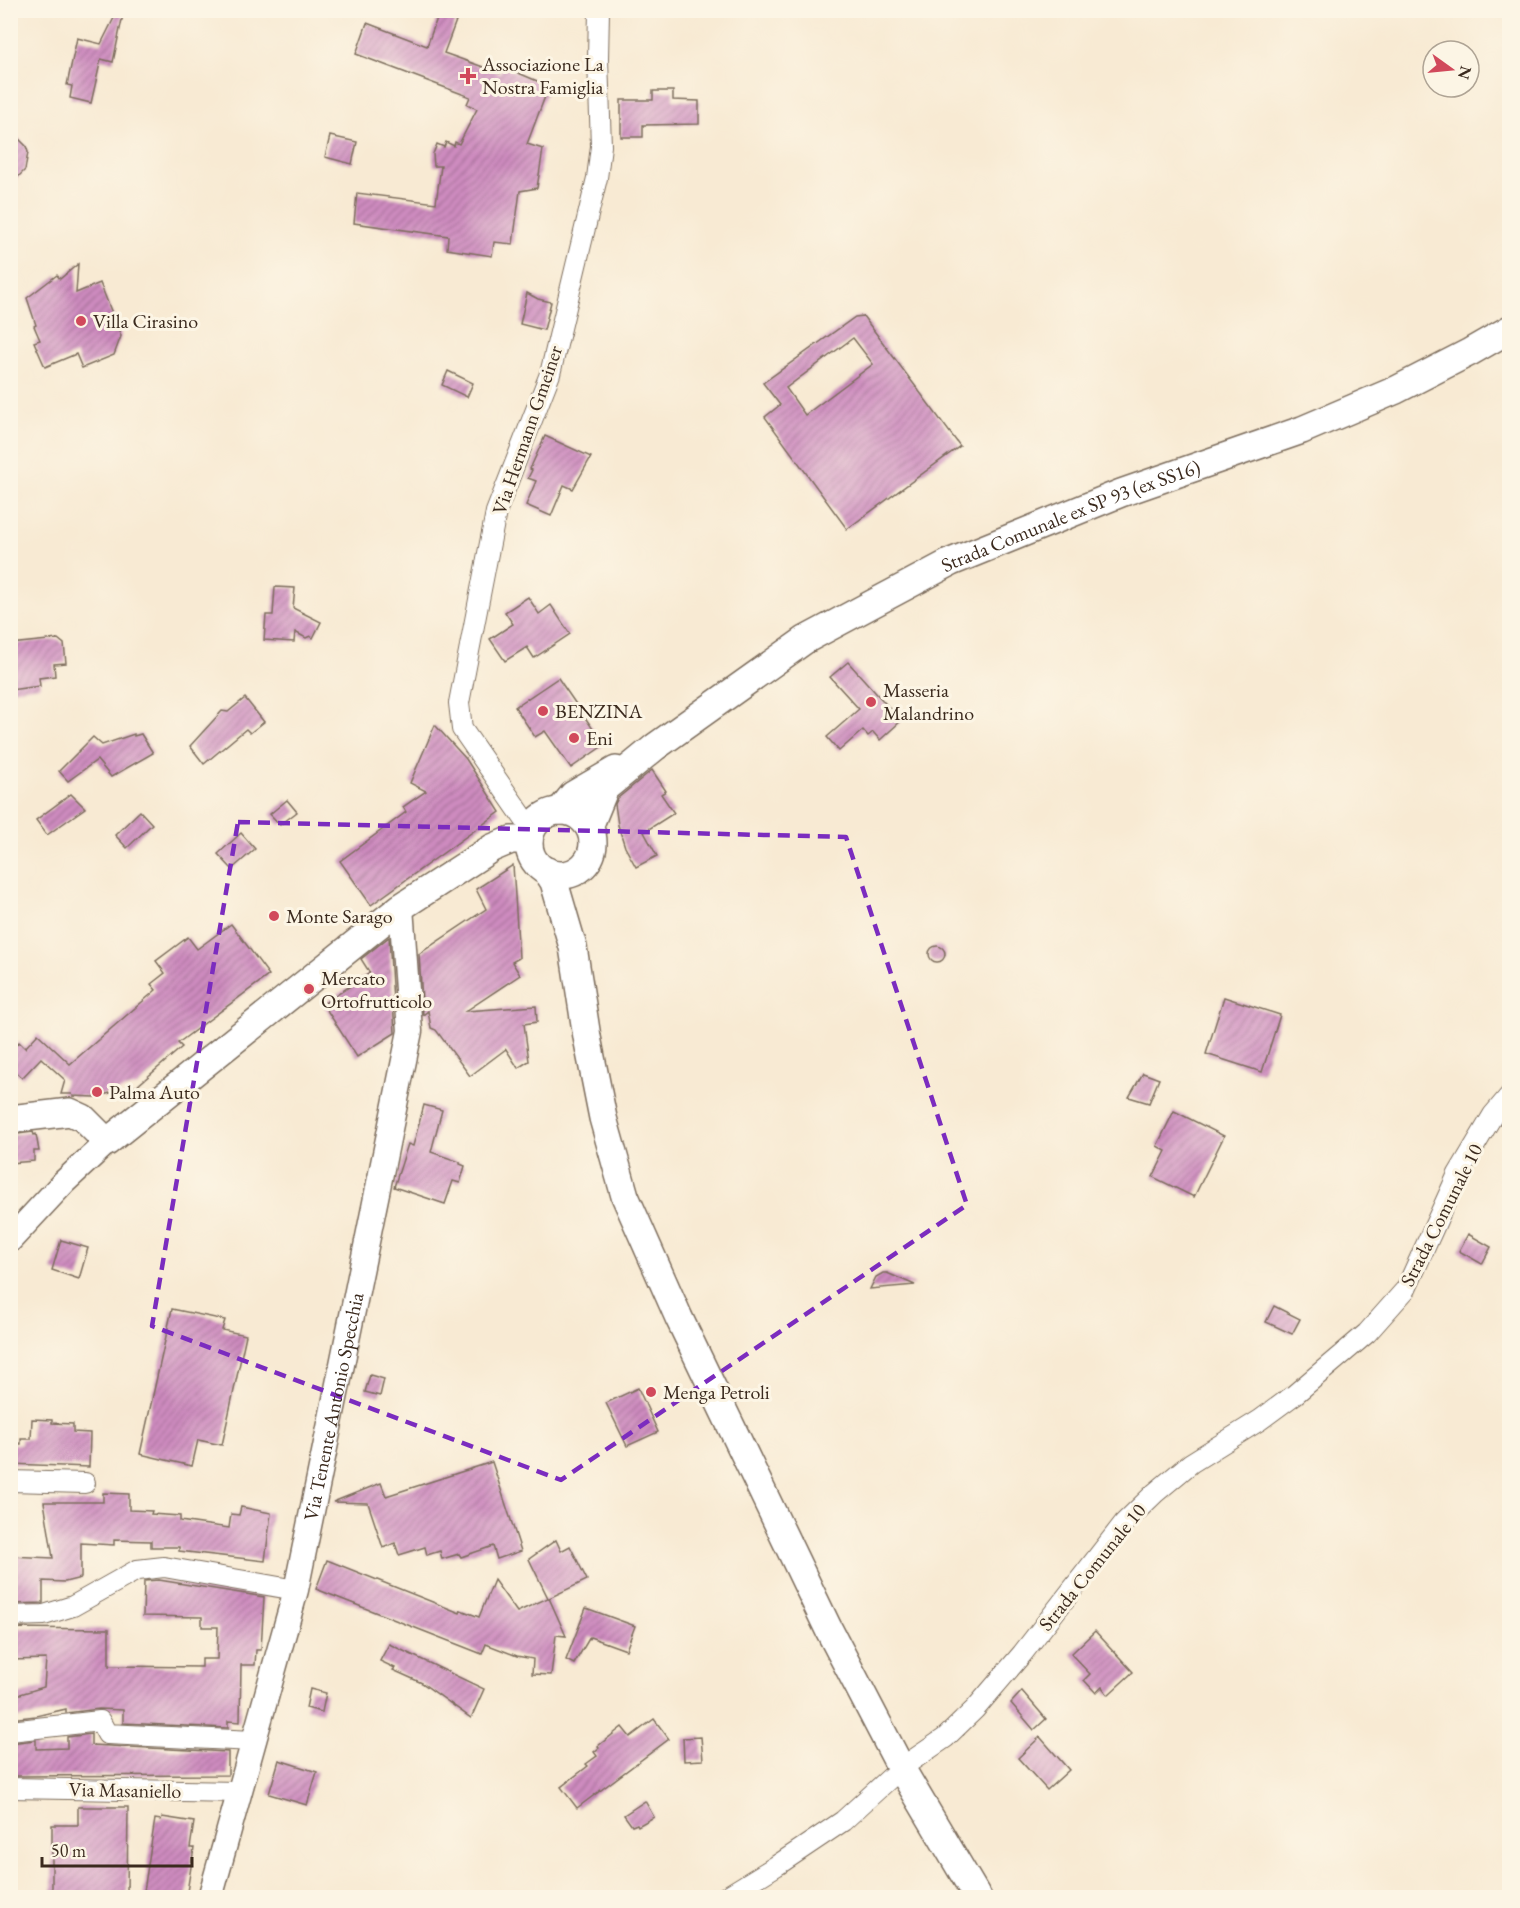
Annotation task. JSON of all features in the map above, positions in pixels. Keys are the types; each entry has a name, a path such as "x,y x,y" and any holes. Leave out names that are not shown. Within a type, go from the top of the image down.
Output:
{"main road":[{"name":"Strada Comunale ex SP 93 (ex SS16)","path":"589,827 605,788 655,747 805,640 951,562 1121,493 1313,425 1396,390 1509,329"},
{"name":"Strada Comunale ex SP 93 (ex SS16)","path":"560,811 573,795 655,747"},
{"path":"535,850 554,874 568,874 581,868 592,849 592,835 589,827 574,813 560,811 546,814 535,850 554,882 573,947 603,1118 624,1196 679,1318 828,1628 901,1768 978,1898"},
{"path":"10,1119 70,1112 83,1118 107,1142 401,907 476,857 519,855 535,850"},
{"path":"573,947 573,900 581,868"}],"street":[{"name":"Via Hermann Gmeiner","path":"535,850 462,729 459,704 496,512 550,374 597,178 602,146 598,59 599,10"},
{"name":"Via Tenente Antonio Specchia","path":"210,1898 296,1590 410,1031 401,907"},
{"name":"Strada Comunale 10","path":"724,1898 843,1821 901,1768 945,1738 975,1709 1022,1654 1124,1523 1155,1493 1191,1463 1286,1401 1367,1333 1406,1288 1458,1174 1493,1115 1509,1095"},
{"path":"10,1240 64,1182 107,1142"},
{"path":"10,1481 86,1483"},
{"path":"10,1616 44,1615 73,1606 136,1570 164,1567 296,1590"},
{"path":"10,1731 99,1721 107,1734 254,1741"},
{"name":"Via Masaniello","path":"10,1788 239,1792"}],"highlighted area":[{"path":"238,822 846,837 967,1205 561,1480 152,1326"}],"building":[{"path":"118,10 124,10 113,62 101,59 91,103 70,98 72,86 67,85 77,38 101,44"},
{"path":"440,10 460,10 444,53 500,73 502,66 549,86 527,144 543,149 537,188 520,191 513,244 494,242 492,256 447,249 448,236 354,223 357,193 436,203 441,166 434,166 433,154 437,144 444,147 446,142 454,146 455,142 459,144 477,109 467,104 470,97 356,54 367,23 427,46"},
{"path":"653,91 673,91 673,100 699,101 699,124 643,125 643,137 621,137 621,100 653,100"},
{"path":"10,130 26,146 28,152 25,170 10,185"},
{"path":"330,136 357,142 352,164 325,157"},
{"name":"Villa Cirasino","path":"78,264 76,293 100,283 121,336 114,355 82,368 76,354 45,367 34,342 40,340 27,298 57,275 60,279"},
{"path":"527,293 551,302 544,330 520,324"},
{"path":"863,316 960,446 847,529 765,417 780,405 763,383 855,317","holes":["853,338 873,364 805,415 786,388"]},
{"path":"448,371 473,383 467,397 442,385"},
{"path":"545,436 591,457 573,489 564,485 551,516 526,505 536,481 528,478 532,470 530,469"},
{"path":"275,587 295,588 293,608 321,622 313,638 310,636 306,638 295,632 294,642 264,640 266,615 273,615"},
{"path":"528,597 539,614 551,605 570,634 534,658 527,647 505,661 490,639 513,624 505,612"},
{"path":"58,639 64,644 66,663 54,664 55,676 39,678 40,686 10,690 10,644"},
{"name":"Masseria Malandrino","path":"848,662 901,721 880,740 873,732 868,736 863,730 839,751 827,737 859,709 830,677"},
{"path":"558,678 604,745 571,768 545,731 535,737 515,707"},
{"path":"245,698 264,722 250,733 246,729 204,764 190,746 222,711 228,712"},
{"path":"435,725 466,759 500,812 371,905 340,861 406,812 403,807 426,791 410,783"},
{"path":"134,734 134,736 141,734 153,753 111,777 97,760 68,781 59,771 93,737 102,745"},
{"path":"652,770 666,791 661,794 674,813 644,832 657,856 636,867 625,847 618,825 615,804 618,798"},
{"path":"71,794 85,808 47,835 36,820"},
{"path":"287,800 297,812 280,825 270,814"},
{"path":"140,811 152,824 127,848 115,835"},
{"path":"241,833 255,849 232,869 218,854"},
{"path":"513,865 519,958 512,962 520,975 466,1011 536,1006 537,1022 524,1024 529,1061 518,1068 506,1049 470,1076 436,1030 431,1028 428,1011 423,1015 419,954 486,909 476,889"},
{"path":"231,924 269,975 178,1043 182,1047 137,1086 95,1097 73,1096 72,1094 61,1094 65,1080 41,1058 22,1078 10,1067 10,1051 19,1042 25,1048 38,1034 70,1064 156,990 151,984 165,973 156,961 188,937 197,949"},
{"path":"389,937 395,1033 357,1057 323,1004 370,973 361,959"},
{"path":"934,946 940,946 945,954 943,960 934,962 929,957 929,951"},
{"path":"1224,997 1280,1015 1262,1072 1206,1054"},
{"path":"1143,1073 1159,1079 1149,1103 1129,1097"},
{"path":"424,1105 442,1110 431,1152 465,1166 460,1183 453,1181 445,1204 394,1187 408,1144 413,1146"},
{"path":"1174,1111 1224,1136 1194,1197 1153,1177 1166,1151 1157,1146"},
{"path":"33,1132 34,1135 36,1134 39,1151 34,1151 34,1161 10,1163 10,1135"},
{"path":"1468,1234 1491,1247 1482,1264 1459,1251"},
{"path":"61,1240 88,1248 79,1279 52,1270"},
{"path":"883,1273 915,1285 870,1289 876,1277"},
{"path":"1274,1306 1300,1319 1292,1334 1266,1322"},
{"path":"172,1309 225,1320 222,1330 246,1335 222,1445 198,1440 192,1466 140,1454"},
{"path":"370,1375 384,1379 380,1396 365,1392"},
{"path":"638,1388 658,1432 627,1446 606,1403"},
{"path":"32,1419 73,1424 73,1432 90,1433 89,1467 10,1464 10,1444 21,1444 21,1439 31,1439"},
{"path":"492,1462 521,1551 497,1559 493,1546 461,1557 459,1554 442,1559 440,1551 427,1555 425,1547 399,1555 395,1543 383,1548 368,1503 333,1502 381,1483 386,1496"},
{"path":"103,1493 129,1494 129,1510 180,1516 180,1521 229,1528 231,1514 239,1515 241,1507 271,1513 265,1561 179,1551 179,1547 151,1547 151,1541 114,1540 114,1545 81,1543 81,1578 65,1582 43,1581 43,1603 10,1604 10,1556 53,1558 44,1502 103,1502"},
{"path":"556,1540 561,1551 570,1546 587,1580 549,1598 566,1636 556,1635 551,1675 532,1674 533,1659 517,1656 486,1644 482,1654 316,1589 327,1560 460,1613 461,1610 479,1617 494,1580 517,1612 548,1598 529,1559"},
{"path":"159,1580 264,1597 261,1650 256,1650 255,1665 241,1665 240,1722 228,1721 228,1728 123,1723 123,1710 99,1709 66,1713 66,1709 10,1719 10,1697 44,1687 46,1659 10,1660 10,1628 109,1629 109,1666 202,1667 202,1659 217,1659 218,1627 202,1627 202,1617 143,1616 144,1581"},
{"path":"586,1608 635,1626 626,1650 590,1637 574,1664 566,1660"},
{"path":"1095,1631 1133,1672 1108,1695 1102,1687 1096,1693 1084,1680 1090,1674 1071,1654"},
{"path":"389,1644 484,1689 471,1718 422,1683 393,1670 395,1668 380,1661"},
{"path":"310,1689 326,1693 322,1712 306,1708"},
{"path":"1022,1691 1046,1719 1034,1730 1011,1703"},
{"path":"654,1719 669,1739 577,1808 561,1787 588,1766 586,1764 597,1756 594,1752 599,1748 598,1746 622,1727 630,1737"},
{"path":"91,1734 91,1745 228,1752 228,1775 10,1776 10,1743 36,1740 36,1749 67,1748 67,1737"},
{"path":"701,1737 703,1760 684,1761 683,1738"},
{"path":"1040,1737 1069,1770 1047,1790 1018,1758"},
{"path":"279,1760 317,1772 307,1805 269,1794"},
{"path":"645,1801 654,1817 638,1826 637,1824 632,1826 624,1815"},
{"path":"78,1807 128,1807 127,1895 71,1893 70,1898 52,1898 52,1825 78,1825"},
{"path":"162,1817 194,1822 190,1848 194,1848 186,1898 143,1898 155,1819 161,1820"}],"place":[{"name":"Associazione La Nostra Famiglia","path":"468,76"},
{"name":"Villa Cirasino","path":"81,321"},
{"name":"Masseria Malandrino","path":"871,702"},
{"name":"BENZINA","path":"543,711"},
{"name":"Eni","path":"574,738"},
{"name":"Monte Sarago","path":"274,916"},
{"name":"Mercato Ortofrutticolo","path":"309,989"},
{"name":"Palma Auto","path":"97,1092"},
{"name":"Menga Petroli","path":"651,1392"}]}
